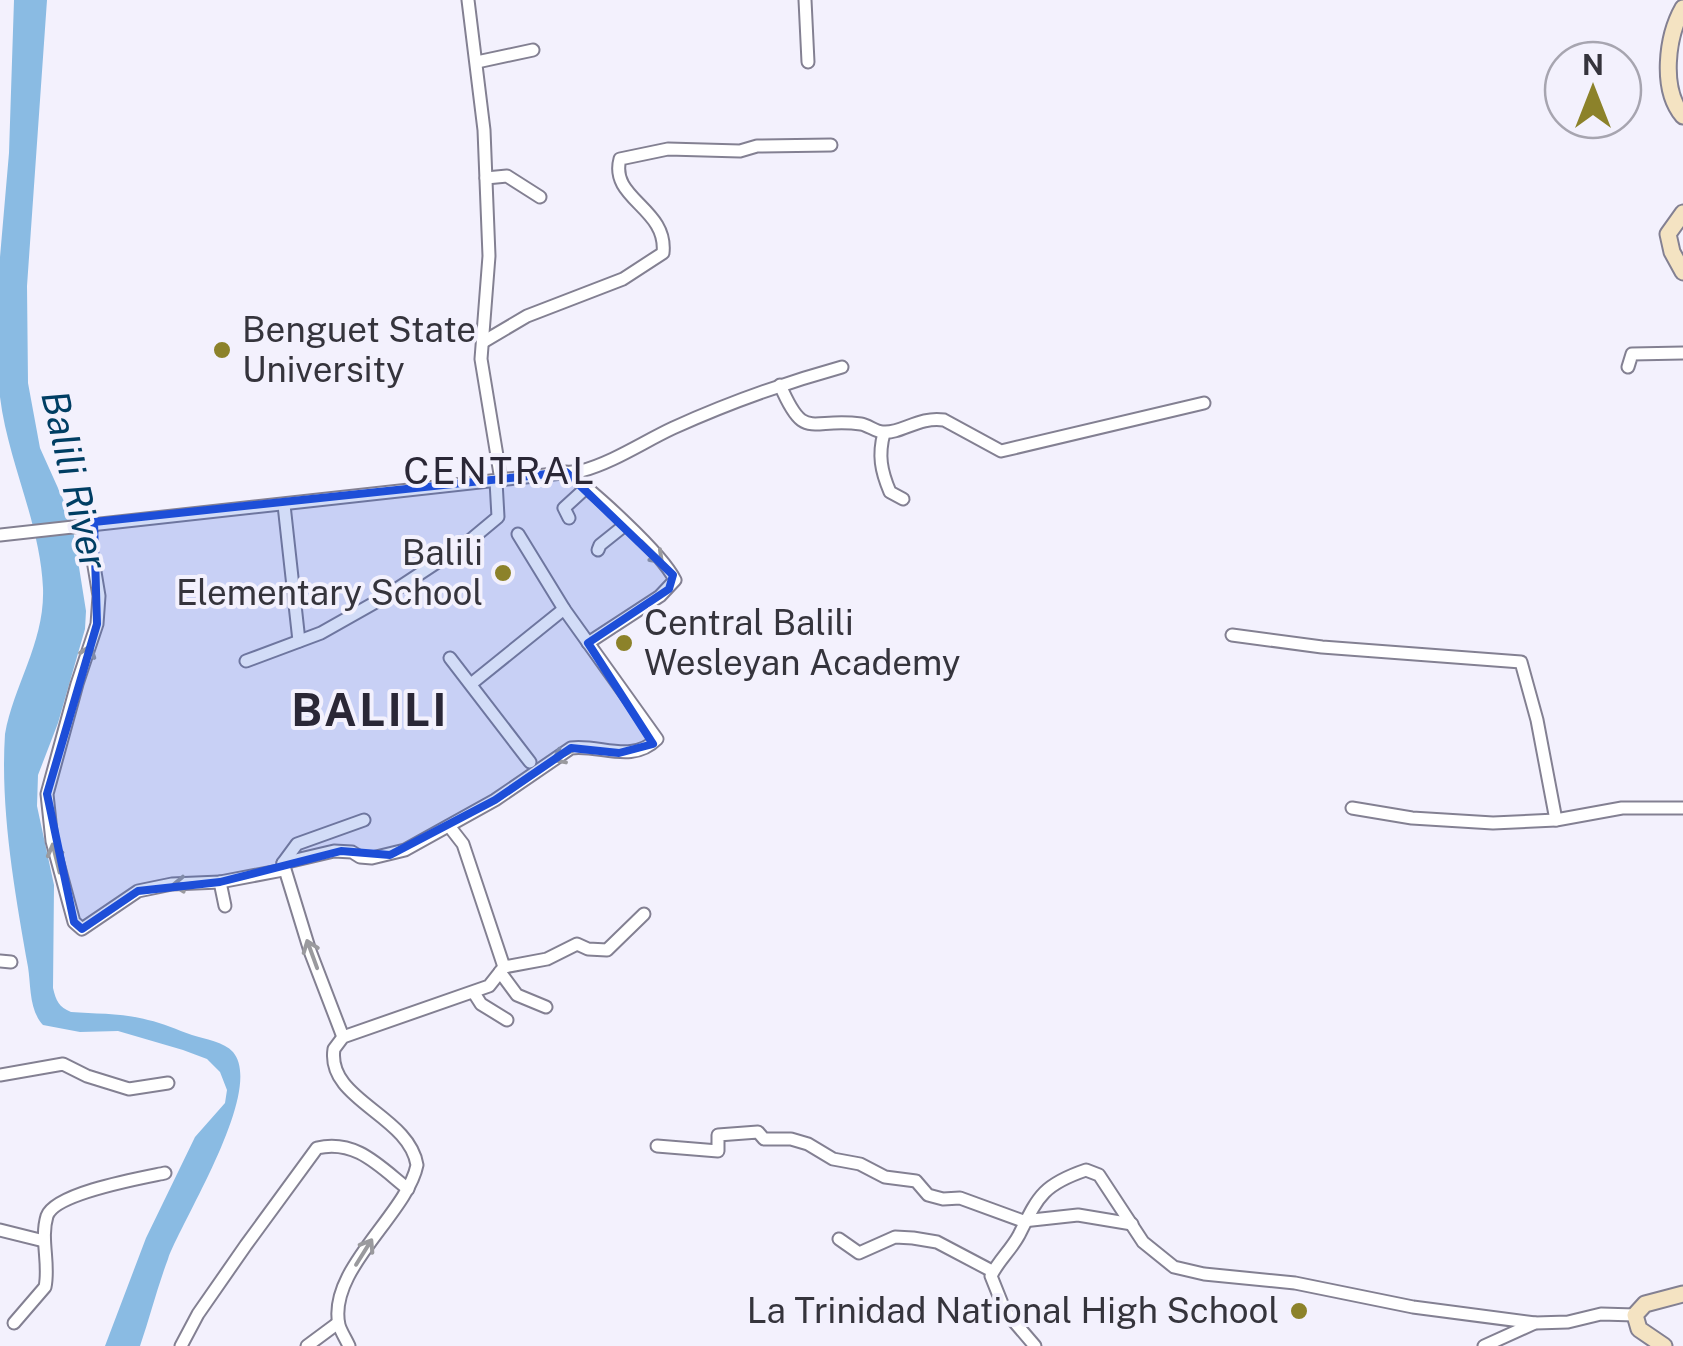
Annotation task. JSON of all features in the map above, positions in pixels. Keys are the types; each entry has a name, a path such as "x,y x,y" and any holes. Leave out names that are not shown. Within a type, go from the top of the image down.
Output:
{"main road":[{"path":"1683,8 1671,33 1670,69 1671,94 1683,116"},
{"path":"1683,213 1668,234 1683,272"},
{"path":"1664,1346 1639,1330 1635,1315 1645,1304 1683,1294"}],"street":[{"path":"246,661 321,633 383,598 496,521 500,509 498,480 482,359 489,256 486,178 468,0"},
{"path":"805,0 808,62"},
{"path":"477,62 533,50"},
{"path":"483,342 527,316 623,279 663,253 663,237 649,211 625,190 618,172 620,159 668,149 831,145"},
{"path":"486,178 507,176 540,197"},
{"path":"1628,367 1632,354 1683,352"},
{"path":"0,535 566,472 602,464 674,428 780,385 842,367"},
{"path":"780,385 793,415 800,421 860,424 884,432 934,418 994,449 1008,450 1204,403"},
{"path":"884,432 882,470 890,492 903,498"},
{"path":"566,472 587,487 674,580 669,589 588,643"},
{"path":"569,518 564,508 587,487"},
{"path":"284,505 299,641"},
{"path":"90,522 99,596 97,624 47,794 52,841 70,916 82,929 138,891 172,884 220,882 340,851 372,858 390,855 423,842 496,800 571,748 618,753 646,748 654,734 564,608 518,534"},
{"path":"598,550 625,526"},
{"path":"471,684 564,608"},
{"path":"1232,635 1322,647 1521,662 1538,720 1556,820"},
{"path":"450,658 530,762"},
{"path":"1352,808 1456,822 1556,820 1622,808 1683,808"},
{"path":"283,866 298,844 364,820"},
{"path":"449,826 463,844 502,969 517,994 546,1007"},
{"path":"283,866 344,1037"},
{"path":"220,882 225,906"},
{"path":"349,1346 338,1323 342,1295 362,1253 408,1189 415,1173 415,1156 400,1132 350,1091 332,1057 334,1049 344,1037 489,986 502,969 547,959 577,944 607,950 644,914"},
{"path":"474,992 482,1004 507,1020"},
{"path":"0,1075 64,1064 129,1089 168,1083"},
{"path":"657,1146 718,1151 718,1135 758,1132 764,1140 808,1144 833,1159 860,1164 885,1177 916,1181 928,1195 960,1198 1023,1221 1078,1215 1132,1224"},
{"path":"181,1346 284,1180 317,1148 340,1144 361,1152 408,1189"},
{"path":"1035,1346 1005,1312 992,1283 992,1270 1020,1234 1023,1221 1045,1190 1086,1170 1098,1175 1155,1254 1189,1270 1295,1283 1414,1307 1535,1323 1568,1322 1602,1314 1635,1315"},
{"path":"14,1324 45,1287 47,1217 58,1204 94,1190 164,1173"},
{"path":"0,1230 44,1241"},
{"path":"839,1239 859,1252 894,1236 938,1242 992,1270"},
{"path":"307,1346 338,1323"},
{"path":"1484,1346 1535,1323"}],"highlighted area":[{"path":"566,472 673,575 669,589 588,643 653,744 619,753 571,748 495,800 390,855 341,851 220,882 138,891 82,929 74,922 47,794 97,624 94,522"}],"water":[{"path":"14,0 47,0 27,286 28,383 40,448 71,517 86,611 85,629 58,723 38,775 37,806 54,885 53,988 59,1003 71,1012 139,1018 220,1043 233,1052 240,1070 230,1123 168,1259 140,1346 105,1346 146,1238 195,1137 225,1103 227,1090 220,1072 207,1059 118,1031 80,1032 43,1025 31,998 10,851 4,763 9,716 39,627 43,588 36,539 0,397 0,257 9,153"}],"place":[{"name":"Benguet State University","path":"222,350"},
{"name":"Balili Elementary School","path":"503,573"},
{"name":"Central Balili Wesleyan Academy","path":"624,643"},
{"name":"La Trinidad National High School","path":"1299,1311"}],"district":[{"name":"CENTRAL","path":"500,471"},
{"name":"BALILI","path":"370,710"}],"water label":[{"name":"Balili River","path":"74,480"}]}
